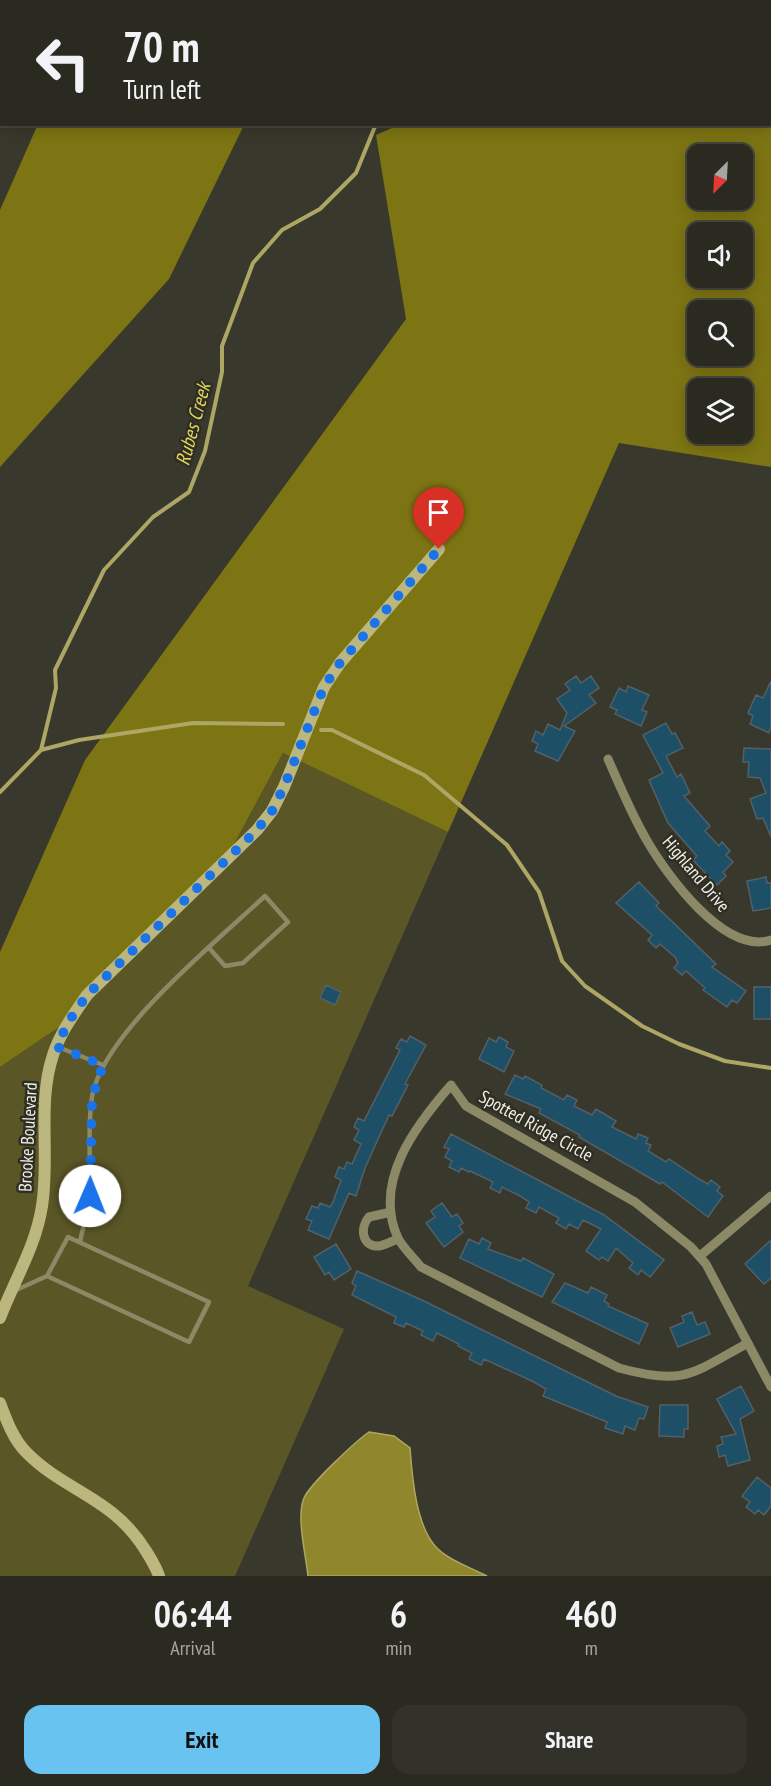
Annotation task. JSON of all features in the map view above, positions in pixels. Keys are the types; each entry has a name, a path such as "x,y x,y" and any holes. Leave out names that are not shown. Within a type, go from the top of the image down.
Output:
{"street":[{"name":"Brooke Boulevard","path":"0,1318 29,1252 42,1208 47,1083 57,1047 67,1024 87,995 238,849 272,811 297,757 324,687 340,663 439,549"},
{"name":"Highland Drive","path":"608,759 646,839 681,887 710,918 730,935 752,942 771,940"},
{"name":"Spotted Ridge Circle","path":"748,1343 687,1377 654,1377 619,1368 421,1268 398,1239 391,1212 393,1180 402,1150 428,1110 451,1085 466,1106 635,1202 674,1232 700,1256 748,1343 771,1387"},
{"path":"700,1256 771,1196"},
{"path":"391,1212 369,1217 363,1227 363,1233 369,1243 375,1246 398,1239"},
{"path":"0,1402 7,1421 24,1451 42,1466 108,1507 135,1533 159,1576"}],"lane":[{"path":"80,1242 90,1196 92,1098 103,1065 138,1017 209,948 265,896 288,922 243,963 225,966 209,948"},
{"path":"57,1047 103,1065"},
{"path":"12,1292 47,1276 68,1237 209,1302 189,1342 47,1276"}],"shaded area":[{"path":"37,126 244,126 169,279 0,467 0,210"},
{"path":"396,126 771,126 771,467 619,443 448,832 283,753 231,850 74,1017 0,1067 0,952 85,760 406,319 376,135"},
{"path":"283,753 448,832 248,1286 344,1329 235,1576 0,1576 0,1067 74,1017 231,850"},
{"path":"369,1432 394,1436 410,1448 416,1502 431,1540 449,1557 487,1576 308,1576 301,1525 304,1498 324,1473"}],"building":[{"path":"576,676 581,683 591,676 599,688 589,695 596,703 564,726 575,731 558,761 535,751 538,744 532,741 536,731 543,735 548,724 560,730 567,713 557,699 570,690 565,684"},
{"path":"771,681 769,733 750,724 753,716 748,713 756,695 763,698"},
{"path":"628,686 649,695 642,710 647,712 641,726 615,714 617,710 610,707 619,688 626,692"},
{"path":"666,723 672,734 675,733 683,748 666,756 677,777 681,774 690,793 684,796 710,826 705,831 719,846 722,842 730,851 726,855 733,862 723,872 726,876 717,885 693,860 697,856 668,823 649,780 663,773 643,735"},
{"path":"744,748 771,749 771,837 763,818 757,819 750,799 766,793 760,778 748,777 749,762 743,762"},
{"path":"766,877 767,883 771,883 771,908 753,911 747,881"},
{"path":"639,882 659,903 656,906 716,964 712,967 746,991 737,1003 732,1000 727,1007 703,990 705,988 686,971 682,975 674,968 678,963 675,957 660,944 656,948 648,940 652,935 616,903"},
{"path":"326,985 341,992 335,1005 320,998"},
{"path":"754,987 771,987 771,1019 754,1019"},
{"path":"410,1036 426,1045 405,1084 408,1085 392,1116 389,1115 365,1168 356,1196 349,1193 329,1239 308,1230 312,1221 306,1219 312,1206 318,1208 320,1203 330,1207 333,1202 341,1180 335,1177 339,1167 344,1169 347,1162 352,1164 361,1144 354,1140 359,1130 354,1127 358,1118 364,1121 400,1050 396,1048 401,1039 407,1042"},
{"path":"499,1037 508,1042 506,1047 514,1051 504,1072 479,1059 489,1038 496,1042"},
{"path":"515,1075 523,1079 525,1076 542,1085 541,1088 564,1100 567,1095 577,1100 574,1106 592,1115 596,1109 616,1121 612,1127 636,1139 638,1134 648,1138 646,1143 651,1145 648,1151 666,1162 669,1159 708,1184 711,1180 720,1187 717,1191 723,1196 708,1217 662,1182 660,1184 539,1113 541,1109 505,1094"},
{"path":"451,1134 604,1215 664,1260 650,1277 641,1270 638,1275 629,1268 633,1263 616,1248 608,1261 602,1257 599,1260 586,1251 601,1229 583,1220 578,1229 569,1224 566,1229 556,1223 559,1218 539,1207 536,1213 526,1208 529,1202 520,1196 502,1187 500,1193 490,1188 493,1182 470,1171 461,1168 459,1172 449,1167 452,1161 445,1157 449,1149 444,1147"},
{"path":"442,1203 452,1217 457,1214 463,1223 459,1226 463,1232 444,1247 426,1223 435,1217 431,1211"},
{"path":"482,1238 491,1243 488,1249 521,1261 523,1258 554,1274 542,1297 460,1258 469,1239 479,1244"},
{"path":"771,1240 771,1278 764,1284 745,1264"},
{"path":"336,1244 351,1269 334,1280 329,1272 325,1275 314,1257"},
{"path":"357,1271 424,1301 616,1396 648,1407 644,1419 639,1418 635,1430 625,1426 623,1434 605,1428 607,1422 543,1396 546,1389 532,1381 484,1359 481,1365 469,1359 472,1353 437,1333 433,1341 421,1335 423,1331 406,1323 404,1327 394,1323 396,1317 352,1295 356,1286 352,1283"},
{"path":"565,1283 588,1293 591,1287 607,1295 604,1301 609,1304 608,1306 648,1324 639,1344 552,1302"},
{"path":"692,1312 697,1325 705,1322 710,1334 678,1347 670,1328 684,1322 682,1316"},
{"path":"741,1386 754,1411 740,1419 750,1460 728,1466 725,1455 719,1457 717,1446 723,1444 721,1437 736,1434 717,1399"},
{"path":"660,1405 688,1405 688,1429 684,1429 684,1437 659,1436"},
{"path":"757,1477 771,1488 771,1506 764,1515 758,1510 755,1514 746,1507 750,1502 742,1496"}],"waterway":[{"name":"Rubes Creek","path":"0,792 41,750 56,688 55,670 104,570 153,517 189,492 205,451 222,372 222,346 253,263 282,230 320,209 356,173 375,126"},
{"path":"41,750 79,740 193,723 283,724"},
{"path":"321,730 332,730 424,775 507,845 539,892 562,961 585,986 642,1026 679,1044 725,1061 771,1068"}],"route":[{"path":"90,1196 92,1098 100,1068 103,1065 57,1047 67,1024 87,995 238,849 272,811 297,757 324,687 340,663 439,549"}]}
